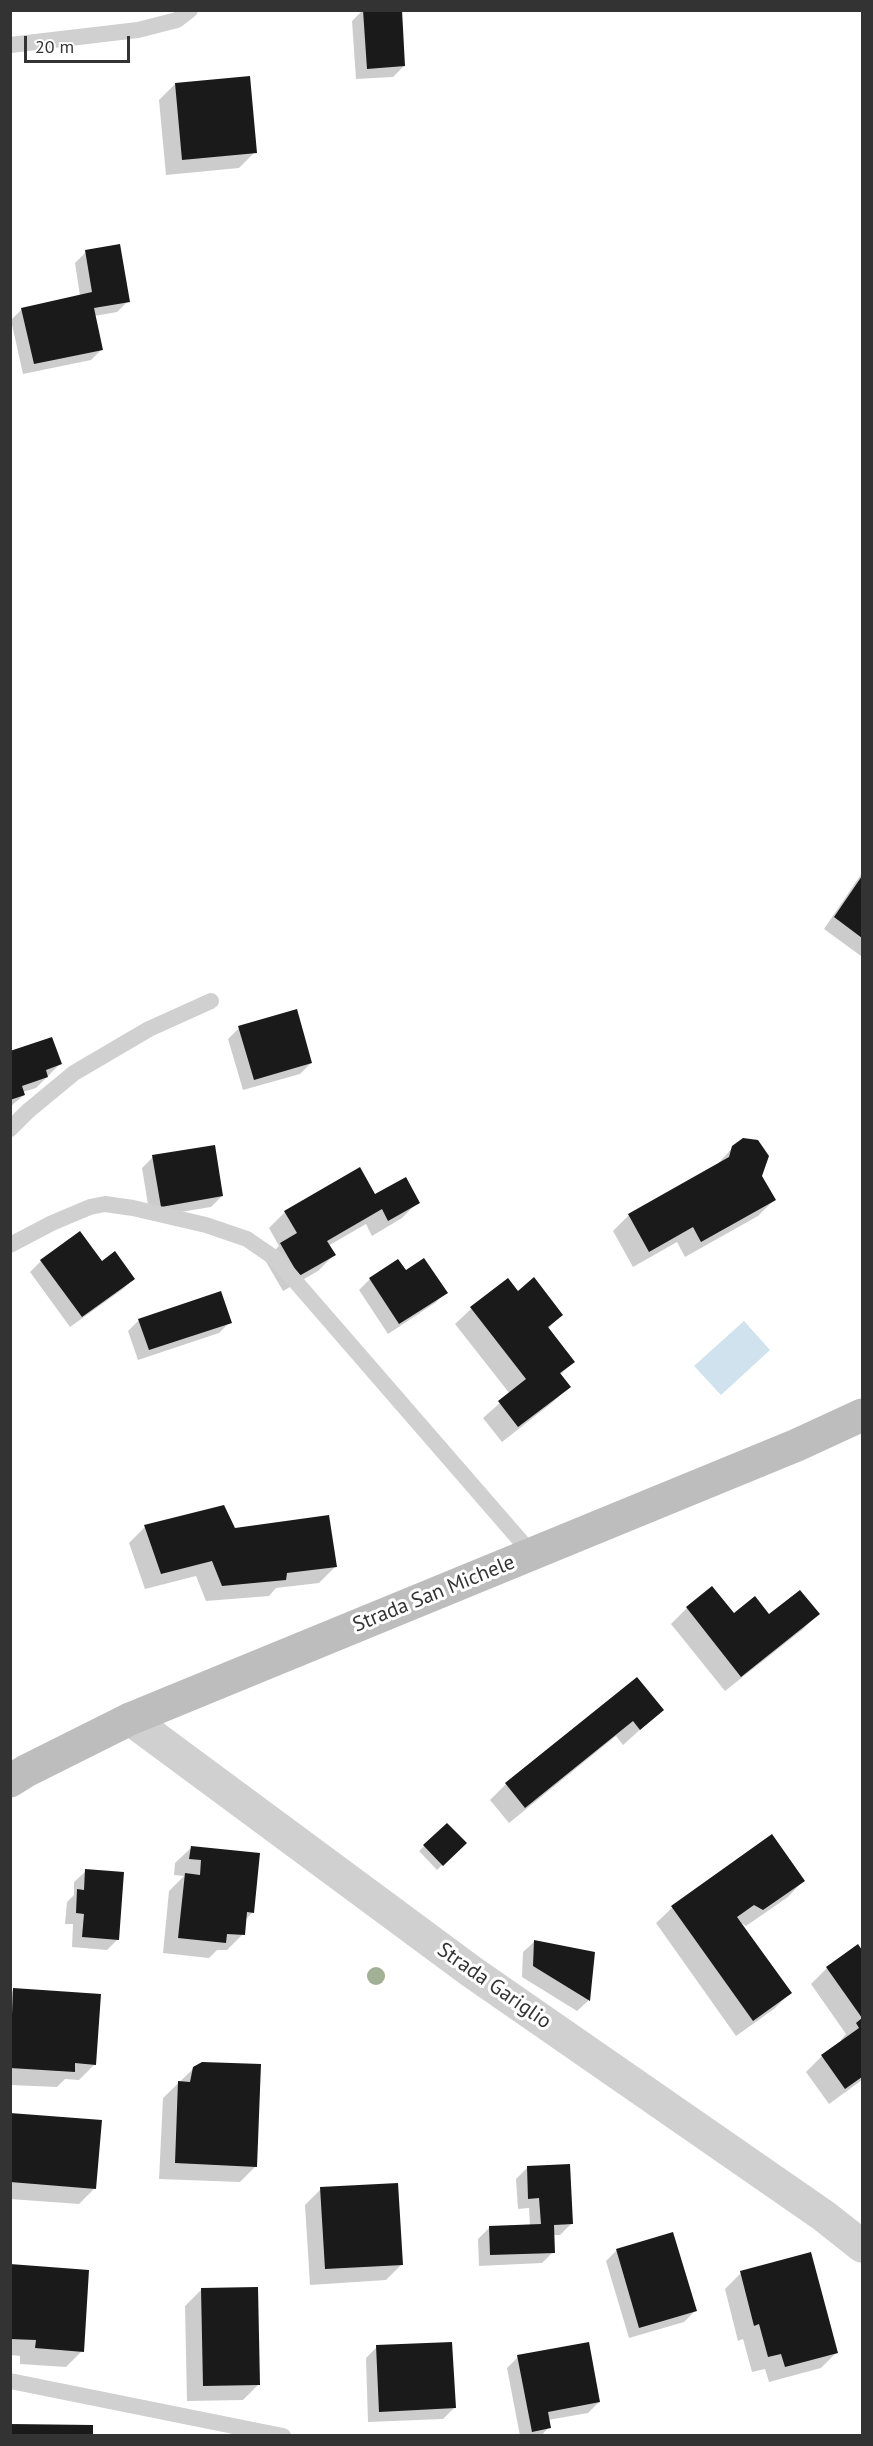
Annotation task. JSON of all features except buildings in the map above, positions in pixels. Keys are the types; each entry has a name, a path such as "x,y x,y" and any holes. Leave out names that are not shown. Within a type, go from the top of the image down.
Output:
{"street":[{"name":"Strada San Michele","path":"10,1781 130,1719 797,1445 862,1415"},
{"name":"Strada Gariglio","path":"130,1719 472,1972 824,2216 862,2246"}],"lane":[{"path":"10,45 138,30 177,20 190,10"},
{"path":"10,1130 28,1111 74,1073 149,1029 211,1001"},
{"path":"10,1245 52,1223 90,1207 105,1204 206,1225 247,1239 276,1259 532,1554"},
{"path":"10,2381 283,2436"}],"water":[{"path":"744,1321 770,1350 721,1395 694,1366"}]}
